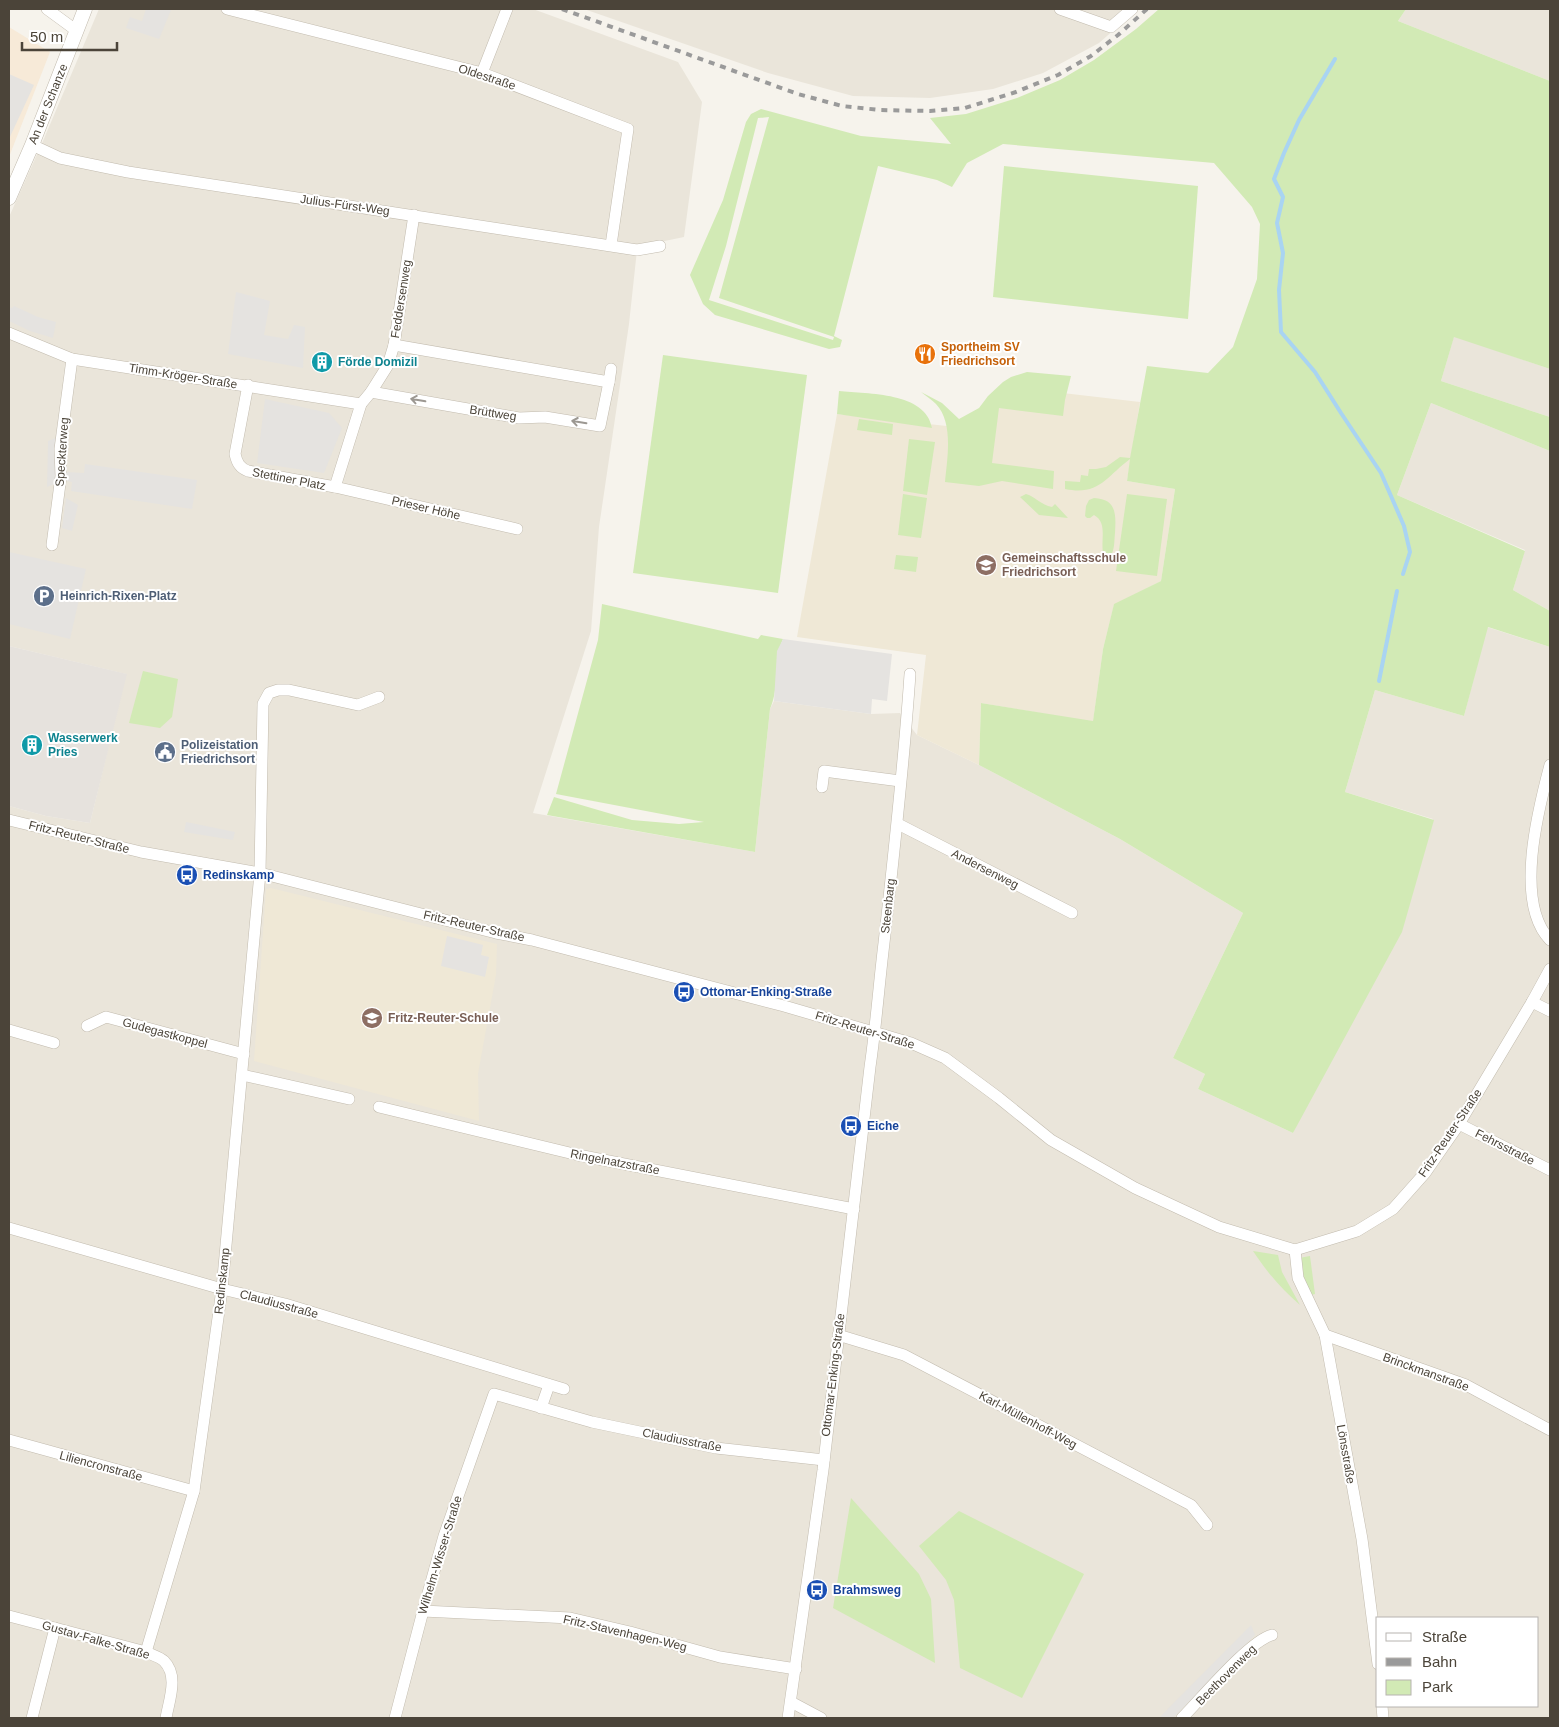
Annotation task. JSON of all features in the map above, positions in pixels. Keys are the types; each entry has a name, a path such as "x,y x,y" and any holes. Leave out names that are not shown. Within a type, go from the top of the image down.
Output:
{"street":[{"path":"47,9 77,31"},
{"name":"An der Schanze","path":"9,198 32,145 85,9"},
{"name":"Oldestraße","path":"227,9 482,73 628,129 611,245"},
{"path":"482,73 507,9"},
{"path":"1060,9 1112,27 1132,9"},
{"name":"Julius-Fürst-Weg","path":"32,145 60,158 128,172 637,250 660,246"},
{"name":"Feddersenweg","path":"361,404 388,365 394,345 414,215"},
{"name":"Timm-Kröger-Straße","path":"9,333 72,359 361,404"},
{"path":"394,345 608,382"},
{"name":"Speckterweg","path":"52,545 61,476 60,450 72,359"},
{"name":"Brüttweg","path":"371,392 519,418 545,417 600,426 611,369"},
{"name":"Stettiner Platz","path":"248,385 235,454 238,464 248,471 335,488 361,404"},
{"name":"Prieser Höhe","path":"335,488 517,529"},
{"name":"Steenbarg","path":"875,1032 898,824 910,674"},
{"name":"Redinskamp","path":"146,1652 194,1491 222,1289 260,873 263,704 268,693 278,690 290,690 358,705 379,697"},
{"path":"1550,765 1539,808 1531,877 1533,908 1544,933 1550,940"},
{"path":"822,787 824,771 900,781"},
{"name":"Fritz-Reuter-Straße","path":"9,820 141,852 260,873 496,933 532,940 784,1006 911,1043 945,1058 1051,1140 1136,1188 1218,1227 1294,1250 1357,1231 1393,1209 1425,1173 1459,1124 1550,969"},
{"name":"Andersenweg","path":"898,824 1072,913"},
{"path":"1532,1002 1550,1011"},
{"name":"Gudegastkoppel","path":"87,1026 106,1017 244,1054"},
{"path":"9,1030 54,1043"},
{"name":"Ottomar-Enking-Straße","path":"788,1718 824,1460 875,1032"},
{"path":"242,1075 349,1099"},
{"name":"Ringelnatzstraße","path":"379,1107 578,1155 854,1209"},
{"name":"Fehrsstraße","path":"1459,1124 1550,1170"},
{"name":"Claudiusstraße","path":"9,1228 222,1289 285,1304 564,1390"},
{"name":"Lönsstraße","path":"1294,1250 1298,1278 1325,1335 1362,1539 1376,1648"},
{"name":"Karl-Müllenhoff-Weg","path":"838,1335 904,1355 1191,1505 1207,1525"},
{"name":"Brinckmanstraße","path":"1325,1335 1466,1385 1550,1430"},
{"path":"541,1408 549,1384"},
{"name":"Claudiusstraße","path":"494,1394 592,1422 716,1448 824,1460"},
{"name":"Wilhelm-Wisser-Straße","path":"395,1718 444,1536 494,1394"},
{"name":"Liliencronstraße","path":"9,1440 194,1491"},
{"name":"Fritz-Stavenhagen-Weg","path":"423,1611 570,1618 720,1656 796,1669"},
{"name":"Gustav-Falke-Straße","path":"9,1616 146,1652 163,1660 173,1678 166,1718"},
{"path":"32,1718 55,1628"},
{"name":"Beethovenweg","path":"1182,1718 1249,1649 1267,1636 1272,1635"},
{"path":"791,1702 822,1718"}],"shaded area":[{"path":"99,9 533,9 678,62 702,102 684,237 655,243 637,250 629,324 599,527 591,631 533,813 755,852 770,709 774,701 871,714 900,713 917,735 979,765 1120,839 1243,913 1173,1058 1205,1074 1198,1089 1293,1133 1433,819 1345,792 1375,690 1464,716 1487,627 1550,647 1550,1718 9,1718 9,806 46,816 90,823 126,674 9,646 9,217"},
{"path":"146,9 171,10 159,39 126,28 130,17 142,21"},
{"path":"584,9 1138,9 1099,43 1043,73 993,89 930,98 853,96 768,73"},
{"path":"1406,9 1550,9 1550,81 1398,21"},
{"path":"9,27 50,52 9,157"},
{"path":"9,74 34,85 9,139"},
{"path":"236,292 270,301 264,335 288,339 294,325 305,327 303,368 228,354"},
{"path":"14,306 38,317 56,322 53,338 30,331 9,321 9,307 12,308"},
{"path":"1454,336 1550,369 1550,417 1441,381"},
{"name":"Gemeinschaftsschule Friedrichsort","path":"1037,390 1140,402 1127,481 1175,489 1161,581 1114,605 1103,649 1093,722 981,703 979,765 917,735 926,655 797,637 837,414 965,428 998,394"},
{"path":"265,399 329,413 342,428 324,473 257,463"},
{"path":"1431,403 1550,451 1550,611 1513,590 1525,550 1397,495"},
{"path":"58,437 56,483 47,487 48,441"},
{"path":"85,464 197,480 192,509 71,491 72,482 67,481 66,472 84,473"},
{"path":"66,498 78,505 72,531 62,528"},
{"name":"Heinrich-Rixen-Platz","path":"9,552 86,569 70,639 9,624"},
{"path":"783,639 892,654 887,701 872,699 871,714 774,701 777,651"},
{"name":"Wasserwerk Pries","path":"9,646 127,674 90,823 46,816 9,806"},
{"path":"186,822 235,832 233,840 184,832"},
{"name":"Fritz-Reuter-Schule","path":"271,888 497,944 496,975 478,1074 479,1121 254,1061 266,889"},
{"path":"447,936 483,945 481,955 489,957 485,977 441,966"},
{"path":"1251,1625 1255,1635 1173,1718 1159,1718"}],"green space":[{"path":"1159,9 1406,9 1398,21 1550,81 1550,369 1454,337 1441,381 1550,417 1550,451 1431,403 1397,495 1525,551 1513,590 1550,611 1550,647 1488,627 1464,716 1375,690 1345,792 1434,820 1402,932 1293,1133 1198,1089 1205,1074 1173,1058 1243,913 1120,839 979,765 981,703 1093,721 1103,649 1114,604 1161,581 1175,489 1127,481 1130,459 1101,483 1086,490 1065,489 1065,481 1080,482 1081,475 1088,476 1089,469 1106,467 1120,457 1130,458 1147,366 1208,373 1233,347 1257,279 1260,224 1252,207 1214,163 1003,144 967,163 952,187 937,180 878,166 834,336 842,340 840,347 829,349 715,315 703,304 690,275 723,200 746,122 751,114 761,109 861,136 951,144 930,118 966,114 1017,98 1060,80 1094,60 1136,29","holes":["769,117 719,298 834,337 833,340 709,300 726,246 758,118"]},
{"path":"1004,166 1198,186 1188,319 993,297"},
{"path":"663,355 807,375 778,593 633,573"},
{"path":"1027,372 1071,376 1063,416 999,408 992,463 1054,471 1053,489 1002,481 979,486 945,482 948,441 945,421 942,412 936,404 921,392 942,403 959,419 979,408 988,396 1003,382 1011,377"},
{"path":"839,391 894,397 908,401 919,407 927,416 932,428 837,414"},
{"path":"859,419 893,424 892,435 857,430"},
{"path":"909,439 935,442 927,495 903,491"},
{"path":"903,494 927,498 921,538 898,535"},
{"path":"1026,494 1048,506 1052,507 1055,504 1068,518 1039,515 1020,497"},
{"path":"1127,494 1167,499 1157,576 1116,571"},
{"path":"1094,498 1107,501 1114,509 1114,548 1110,557 1104,556 1102,528 1099,519 1094,515 1090,518 1085,516 1089,500"},
{"path":"896,555 918,557 916,572 894,569"},
{"path":"602,604 758,639 761,635 783,639 778,657 775,692 770,709 755,852 547,815 554,797 632,820 679,824 704,822 556,794 598,640"},
{"path":"143,671 178,679 172,717 160,728 129,723"},
{"path":"1253,1251 1278,1255 1282,1272 1300,1305 1275,1280"},
{"path":"1310,1256 1315,1294 1311,1295 1301,1275 1299,1258"},
{"path":"851,1498 919,1574 931,1599 935,1663 833,1608"},
{"path":"959,1511 1084,1574 1022,1698 960,1668 954,1600 946,1580 919,1546"}],"waterway":[{"path":"1335,59 1299,120 1274,179 1283,197 1277,223 1283,253 1279,290 1281,332 1315,372 1381,473 1404,526 1410,552 1403,574"},
{"path":"1379,681 1397,591"}],"railway":[{"path":"562,9 798,94 842,106 880,110 930,111 965,108 1016,92 1058,75 1091,56 1147,9"}],"place":[{"name":"Sportheim SV Friedrichsort","path":"925,354"},
{"name":"Förde Domizil","path":"322,362"},
{"name":"Gemeinschaftsschule Friedrichsort","path":"986,565"},
{"name":"Heinrich-Rixen-Platz","path":"44,596"},
{"name":"Wasserwerk Pries","path":"32,745"},
{"name":"Polizeistation Friedrichsort","path":"165,752"},
{"name":"Redinskamp","path":"187,875"},
{"name":"Ottomar-Enking-Straße","path":"684,992"},
{"name":"Fritz-Reuter-Schule","path":"372,1018"},
{"name":"Eiche","path":"851,1126"},
{"name":"Brahmsweg","path":"817,1590"}]}
